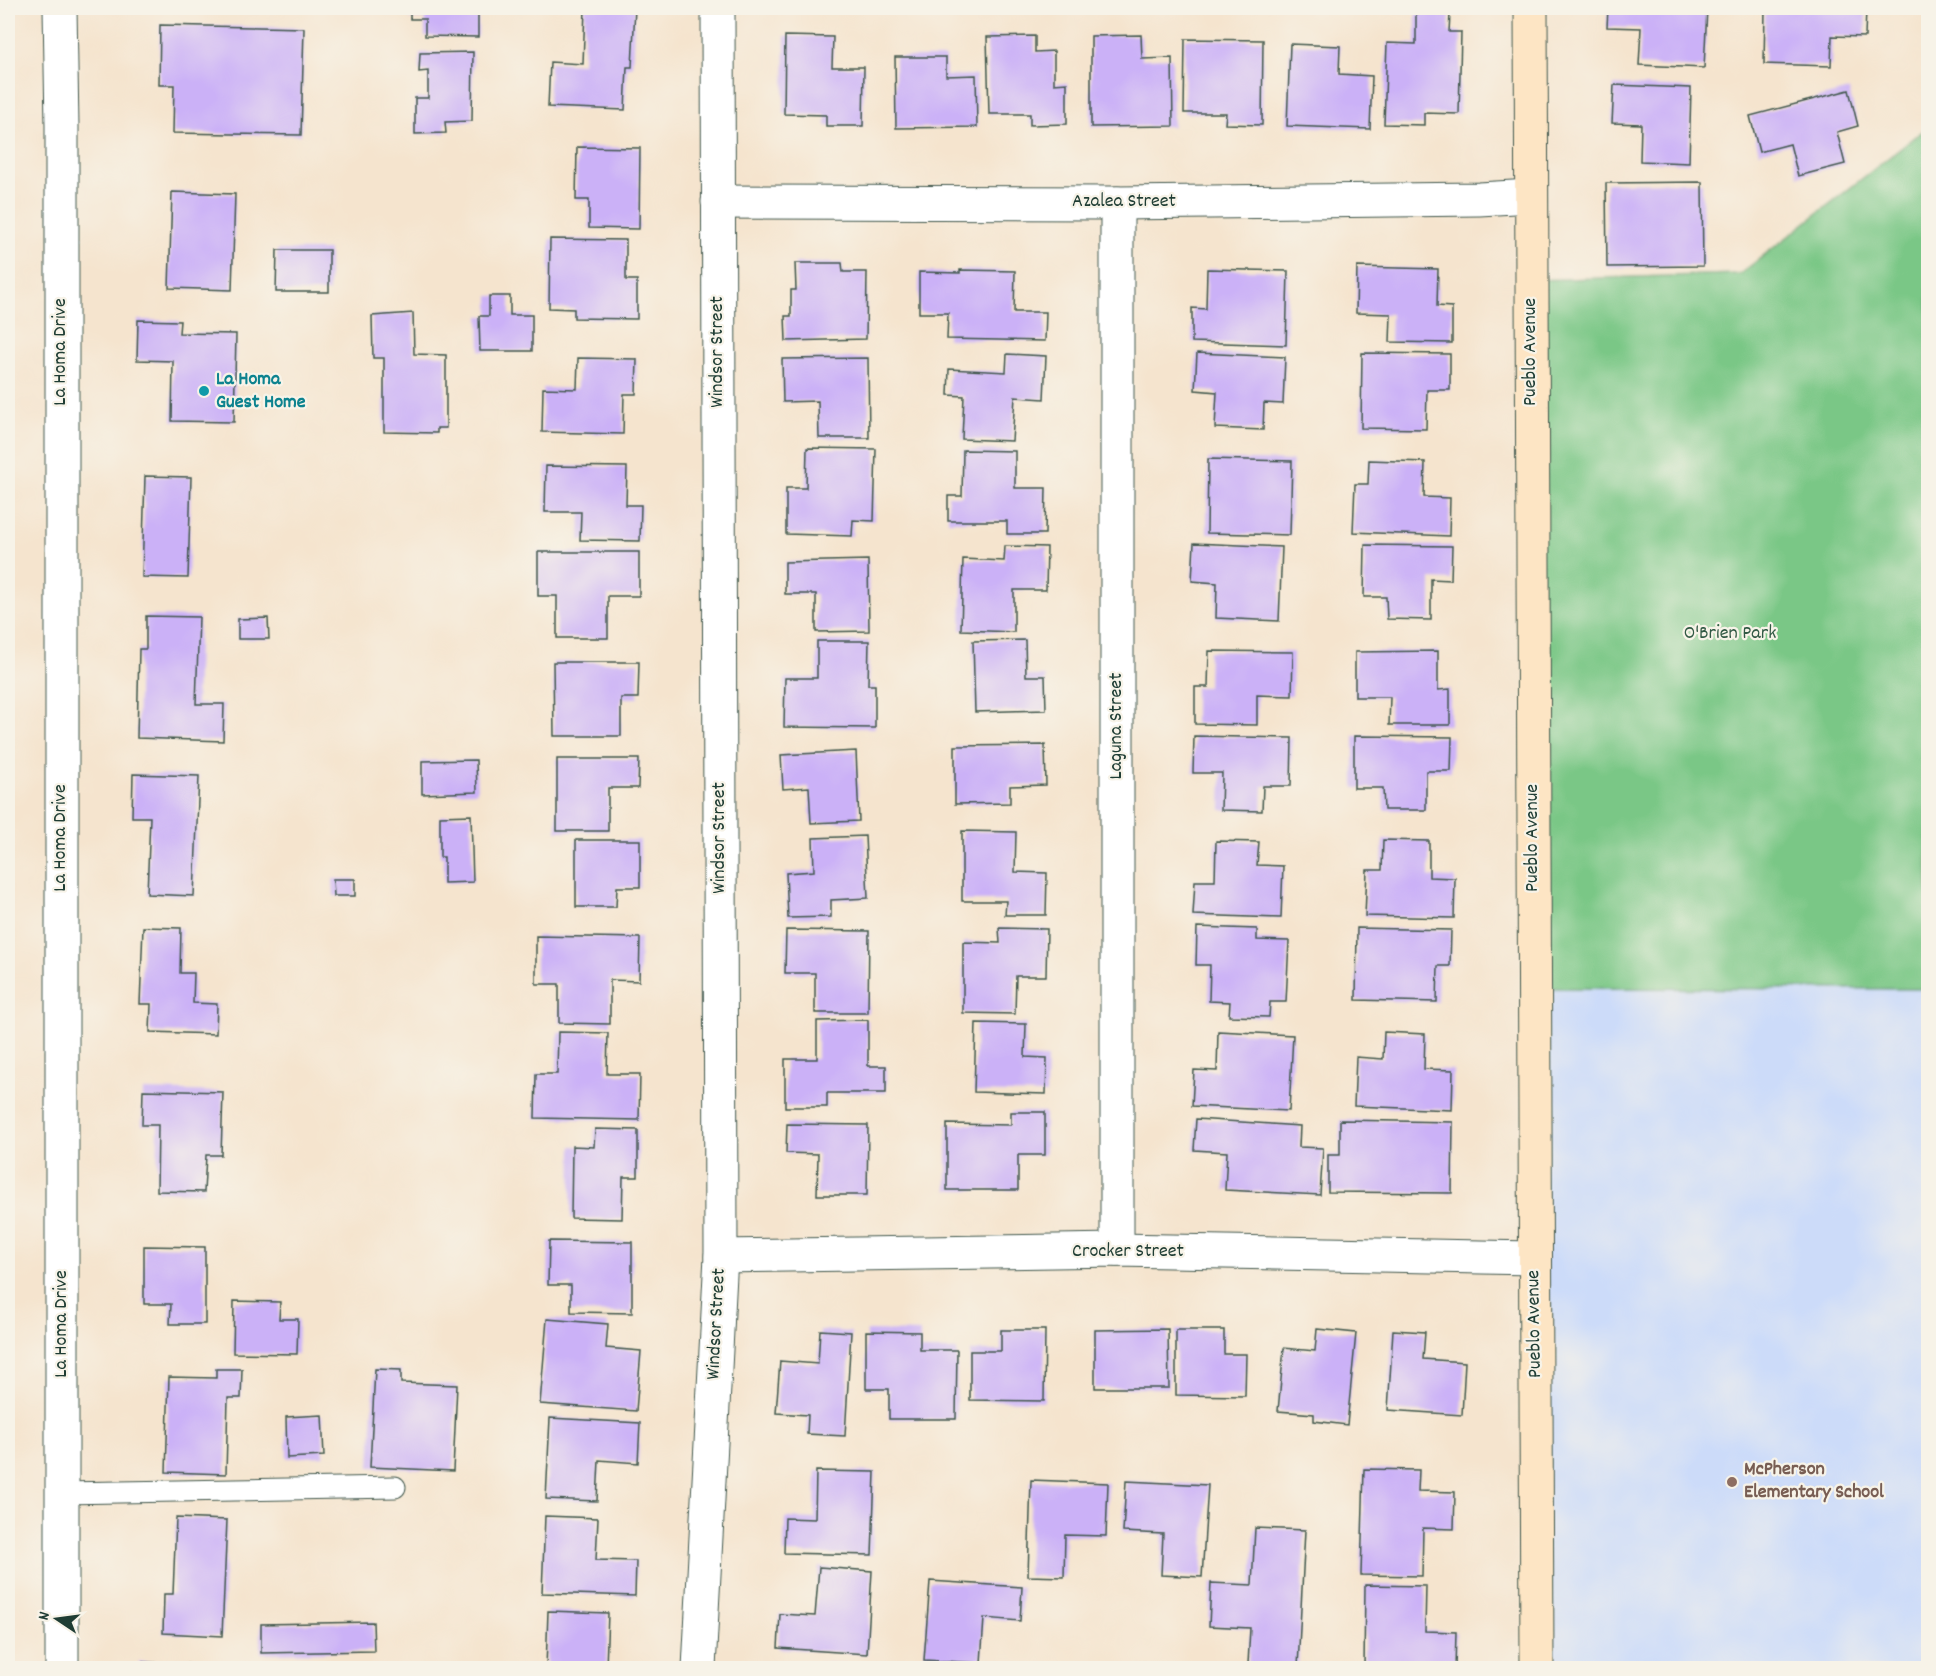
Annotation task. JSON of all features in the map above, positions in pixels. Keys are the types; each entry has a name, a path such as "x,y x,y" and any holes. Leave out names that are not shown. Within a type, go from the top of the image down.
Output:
{"street":[{"name":"La Homa Drive","path":"60,8 62,126 62,1668"},
{"name":"Windsor Street","path":"699,1668 721,1256 718,8"},
{"name":"Pueblo Avenue","path":"1531,8 1538,1668"},
{"name":"Azalea Street","path":"718,202 1117,203 1479,199 1531,196"},
{"name":"Laguna Street","path":"1117,203 1117,1250"},
{"name":"Crocker Street","path":"721,1256 1117,1250 1535,1258"}],"lane":[{"path":"62,1493 395,1487"}],"shaded area":[{"name":"McPherson Elementary School","path":"1534,988 1928,989 1928,1668 1537,1668"}],"green space":[{"name":"O'Brien Park","path":"1928,127 1928,989 1534,988 1531,280 1740,274"}],"building":[{"path":"410,8 478,8 478,37 425,36 425,19 410,19"},
{"path":"585,8 635,8 632,67 627,67 625,110 548,107 550,62 583,64"},
{"path":"1608,8 1707,8 1704,68 1639,65 1641,28 1607,27"},
{"path":"1765,8 1866,8 1865,37 1832,36 1831,66 1764,64"},
{"path":"1416,13 1450,14 1449,32 1461,32 1459,114 1424,113 1424,125 1384,124 1387,43 1416,44"},
{"path":"160,25 304,28 301,135 173,133 174,85 159,85"},
{"path":"1141,35 1142,59 1172,58 1173,126 1091,127 1091,36"},
{"path":"785,36 833,37 832,67 864,67 863,126 826,126 826,115 784,114"},
{"path":"1035,36 1035,52 1054,51 1054,84 1067,83 1067,124 1030,125 1030,114 989,114 987,37"},
{"path":"1185,39 1263,40 1262,125 1225,124 1226,113 1184,113"},
{"path":"1290,44 1340,46 1339,74 1372,76 1370,129 1287,126"},
{"path":"473,52 472,121 445,122 446,133 415,134 415,98 428,98 428,71 419,72 420,53"},
{"path":"895,57 946,57 946,76 976,75 977,127 896,128"},
{"path":"1614,85 1691,88 1689,163 1640,161 1641,124 1612,123"},
{"path":"1849,90 1858,126 1837,132 1845,164 1798,176 1790,144 1759,152 1750,116"},
{"path":"577,147 640,148 639,229 589,228 589,200 576,200"},
{"path":"1702,182 1703,266 1607,267 1606,183"},
{"path":"172,192 235,194 232,290 169,288"},
{"path":"550,239 626,240 626,280 637,280 637,319 574,318 574,309 549,308"},
{"path":"277,250 329,250 329,292 276,292"},
{"path":"795,263 842,263 843,272 867,272 866,339 786,341 785,316 791,316 791,290 796,290"},
{"path":"1357,267 1438,269 1437,306 1452,307 1452,343 1390,342 1391,314 1356,313"},
{"path":"1207,269 1288,271 1286,345 1192,342 1192,308 1206,309"},
{"path":"960,270 1015,271 1014,312 1046,312 1045,341 947,339 948,313 919,313 919,272 960,273"},
{"path":"489,296 510,296 510,315 532,315 532,351 480,351 479,316 489,316"},
{"path":"413,313 414,354 446,355 446,428 437,428 437,433 384,432 384,358 373,358 372,316"},
{"name":"La Homa Guest Home","path":"138,320 180,321 179,333 236,334 234,422 172,421 173,361 137,360"},
{"path":"1197,353 1285,357 1283,404 1264,403 1263,430 1215,428 1217,392 1195,390"},
{"path":"1362,353 1450,354 1450,390 1427,390 1426,429 1361,428"},
{"path":"1007,354 1046,356 1044,399 1015,397 1012,441 962,439 964,396 948,395 949,369 1006,372"},
{"path":"578,358 637,359 636,394 624,394 623,434 542,432 543,388 577,389"},
{"path":"868,358 869,438 819,438 818,401 783,402 782,359"},
{"path":"807,448 876,449 874,521 853,520 852,536 786,534 786,488 806,488"},
{"path":"963,450 1015,451 1015,488 1046,488 1045,534 1007,534 1007,521 948,521 948,496 962,496"},
{"path":"1208,459 1292,461 1290,535 1207,533"},
{"path":"1369,460 1425,462 1424,497 1450,498 1449,536 1353,532 1355,484 1368,484"},
{"path":"546,466 627,467 626,505 641,505 640,541 580,540 581,512 545,512"},
{"path":"145,476 191,477 188,578 142,577"},
{"path":"1194,543 1282,547 1279,621 1216,618 1217,583 1192,581"},
{"path":"1365,545 1452,546 1451,580 1431,579 1431,620 1387,619 1386,597 1364,597"},
{"path":"1005,546 1047,547 1046,590 1014,590 1014,632 961,630 963,559 1004,561"},
{"path":"538,552 639,552 639,596 608,596 608,638 557,638 557,596 538,596"},
{"path":"868,560 869,631 816,632 816,594 785,594 785,562"},
{"path":"146,616 199,617 196,704 224,704 223,741 137,738 139,649 146,649"},
{"path":"268,618 269,639 238,639 238,619"},
{"path":"1025,640 1026,676 1045,676 1046,710 975,712 973,641"},
{"path":"817,641 869,641 868,685 875,685 875,728 784,727 785,678 817,678"},
{"path":"1209,651 1293,652 1292,696 1257,695 1257,725 1195,724 1195,687 1208,687"},
{"path":"1438,651 1438,690 1450,689 1450,725 1389,725 1390,697 1355,697 1355,652"},
{"path":"553,662 639,662 638,698 621,698 621,736 554,736"},
{"path":"1194,736 1292,738 1291,786 1263,786 1262,811 1221,810 1222,773 1193,773"},
{"path":"1354,736 1452,737 1451,771 1426,771 1426,810 1384,810 1383,788 1354,788"},
{"path":"1045,745 1046,785 1010,786 1010,803 955,804 955,746"},
{"path":"856,751 859,821 811,823 809,787 783,789 781,755"},
{"path":"557,759 639,759 638,788 608,788 608,831 557,831"},
{"path":"476,760 477,792 422,794 422,761"},
{"path":"133,774 199,776 194,896 147,894 150,817 132,817"},
{"path":"471,815 473,882 444,883 444,857 440,857 440,816"},
{"path":"962,831 1016,832 1015,872 1047,873 1046,915 1005,915 1006,901 962,901"},
{"path":"865,836 868,898 831,900 831,917 788,918 786,873 814,871 813,838"},
{"path":"576,840 640,840 640,887 617,887 616,907 576,907"},
{"path":"1383,840 1429,841 1429,877 1455,878 1454,918 1365,916 1367,870 1382,870"},
{"path":"1216,841 1259,842 1257,865 1283,866 1281,918 1193,915 1195,881 1215,881"},
{"path":"333,879 355,879 355,896 334,896"},
{"path":"143,927 181,928 180,973 194,973 193,1003 217,1004 216,1034 150,1032 151,1004 140,1004"},
{"path":"1197,927 1257,929 1257,940 1289,941 1286,1002 1270,1002 1269,1017 1229,1016 1230,1002 1209,1001 1210,965 1196,965"},
{"path":"999,928 1047,929 1046,976 1016,976 1015,1014 963,1013 963,942 1000,943"},
{"path":"1357,928 1451,930 1450,966 1438,966 1437,1002 1356,1000"},
{"path":"786,930 869,931 868,1013 815,1013 815,973 785,973"},
{"path":"536,936 640,938 639,981 610,980 610,1024 559,1023 559,984 536,984"},
{"path":"868,1020 868,1066 886,1066 886,1093 827,1093 827,1107 785,1107 785,1059 817,1059 817,1021"},
{"path":"976,1023 1026,1024 1025,1057 1047,1058 1046,1094 974,1092"},
{"path":"1218,1031 1293,1035 1289,1111 1192,1106 1194,1070 1217,1071"},
{"path":"558,1032 608,1033 607,1074 640,1074 639,1120 535,1118 536,1074 557,1074"},
{"path":"1384,1032 1425,1034 1424,1069 1453,1070 1452,1110 1354,1106 1356,1057 1383,1059"},
{"path":"143,1090 223,1092 221,1155 206,1155 204,1192 157,1191 158,1125 142,1125"},
{"path":"1011,1112 1045,1112 1045,1155 1018,1155 1018,1190 947,1190 947,1124 1011,1125"},
{"path":"1196,1119 1300,1126 1299,1147 1323,1148 1320,1195 1225,1190 1227,1152 1194,1150"},
{"path":"1340,1120 1453,1122 1452,1193 1328,1192 1328,1155 1340,1155"},
{"path":"787,1124 868,1125 867,1195 817,1195 818,1154 786,1153"},
{"path":"595,1129 638,1130 638,1177 623,1177 622,1219 571,1218 572,1146 594,1147"},
{"path":"549,1241 632,1242 632,1313 571,1312 571,1285 548,1285"},
{"path":"144,1246 205,1247 205,1324 170,1324 171,1304 144,1304"},
{"path":"234,1301 280,1302 279,1319 298,1319 297,1354 233,1353"},
{"path":"547,1319 608,1324 606,1348 641,1351 636,1411 540,1404"},
{"path":"1168,1329 1169,1388 1095,1388 1095,1330"},
{"path":"1317,1329 1356,1333 1347,1425 1314,1421 1314,1414 1278,1411 1284,1348 1315,1351"},
{"path":"820,1330 851,1332 845,1436 807,1434 808,1415 776,1413 780,1361 818,1364"},
{"path":"1001,1330 1045,1330 1044,1401 970,1400 970,1351 1001,1351"},
{"path":"1176,1330 1224,1330 1224,1354 1246,1354 1245,1396 1176,1395"},
{"path":"1393,1330 1425,1332 1423,1359 1465,1362 1462,1415 1388,1410"},
{"path":"866,1331 920,1332 920,1350 957,1350 956,1419 889,1419 889,1389 866,1389"},
{"path":"216,1369 242,1369 241,1398 228,1398 226,1474 166,1472 169,1377 216,1378"},
{"path":"375,1369 401,1370 401,1383 457,1385 453,1471 370,1467"},
{"path":"322,1415 324,1456 287,1458 286,1417"},
{"path":"550,1418 640,1423 638,1463 599,1460 597,1501 546,1499"},
{"path":"1364,1469 1419,1470 1418,1491 1455,1492 1454,1529 1423,1528 1422,1576 1361,1575"},
{"path":"816,1471 875,1472 872,1555 784,1553 785,1518 815,1519"},
{"path":"1031,1480 1108,1483 1106,1536 1065,1535 1064,1577 1028,1576"},
{"path":"1126,1481 1208,1485 1202,1577 1161,1575 1163,1534 1123,1532"},
{"path":"545,1516 598,1518 596,1560 636,1561 635,1596 542,1593"},
{"path":"176,1518 227,1520 222,1636 163,1633 164,1594 173,1594"},
{"path":"1255,1528 1305,1530 1298,1667 1248,1664 1250,1628 1209,1626 1211,1583 1252,1585"},
{"path":"819,1567 872,1571 867,1654 778,1648 780,1614 815,1616"},
{"path":"930,1581 1022,1587 1020,1621 984,1618 981,1663 924,1660"},
{"path":"1365,1585 1426,1586 1425,1631 1456,1632 1455,1668 1364,1668"},
{"path":"548,1611 608,1613 606,1668 546,1668"},
{"path":"373,1622 374,1651 261,1653 261,1624"},
{"path":"139,1662 226,1665 226,1668 139,1668"},
{"path":"818,1663 871,1665 871,1668 818,1668"}],"place":[{"name":"La Homa Guest Home","path":"204,391"},
{"name":"McPherson Elementary School","path":"1732,1482"}]}
